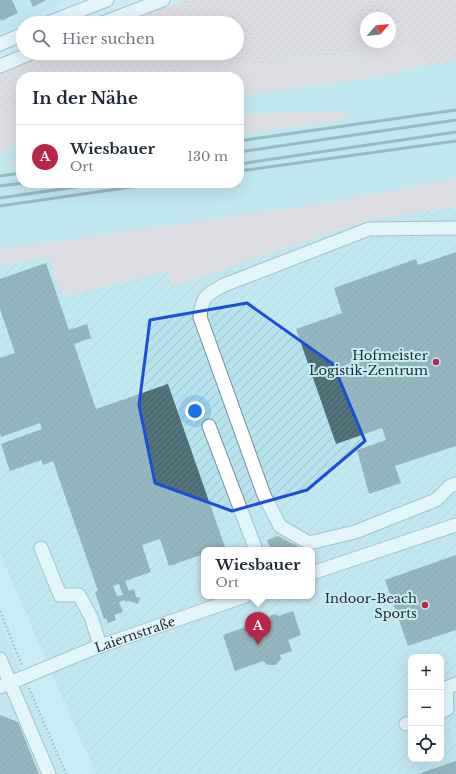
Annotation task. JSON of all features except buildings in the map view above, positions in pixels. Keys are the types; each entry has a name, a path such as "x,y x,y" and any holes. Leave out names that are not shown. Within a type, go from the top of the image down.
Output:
{"street":[{"path":"66,16 107,0"},
{"path":"121,16 163,0"},
{"path":"0,44 16,37"},
{"path":"0,66 16,59"},
{"path":"456,228 369,229 224,285 207,295 201,305 200,317 264,495 280,526 309,544 355,532 436,500 450,486 456,484"},
{"path":"209,426 255,547"},
{"path":"315,572 456,524"},
{"path":"41,548 60,595 79,595 92,619 100,646"},
{"name":"Laiernstraße","path":"5,684 100,646 236,599"},
{"path":"0,659 5,684 49,774"},
{"path":"444,710 447,709 446,688 456,684"}],"path":[{"path":"0,611 28,686 66,774"}],"highlighted area":[{"path":"247,303 333,364 365,441 307,490 232,511 155,483 139,405 150,320"}],"shaded area":[{"path":"0,0 67,0 35,16 16,16 16,26 0,34"},
{"path":"186,0 456,0 456,61 424,66 418,43 396,47 396,12 360,12 360,48 388,48 265,63 163,72 16,72 16,106 0,114 0,70 24,60 244,60 244,16 141,16"},
{"path":"418,43 424,66 401,72 355,80 244,95 244,72 170,72 185,70 321,57 386,48 396,48 396,46"},
{"path":"456,61 456,178 314,205 0,250 0,169 16,167 16,188 244,188 244,134 347,119 346,111 244,114 244,95 356,81"},
{"path":"16,106 16,146 0,154 0,114"},
{"path":"346,111 347,119 244,134 244,114"},
{"path":"16,146 16,160 0,169 0,154"},
{"path":"16,160 16,167 0,169"},
{"path":"456,178 456,207 371,219 174,286 167,271 63,297 49,258 0,265 0,250 314,205"},
{"path":"456,207 456,774 96,774 0,554 0,265 49,258 63,297 167,271 174,286 371,219"},
{"path":"0,621 19,666 64,774 0,774"}],"railway":[{"path":"244,140 456,110"},
{"path":"244,151 456,120"},
{"path":"244,163 456,132"},
{"path":"244,170 456,141"},
{"path":"0,176 16,174"},
{"path":"0,186 16,184"},
{"path":"0,198 69,188"},
{"path":"0,206 124,188"}],"place":[{"name":"Hofmeister Logistik-Zentrum","path":"436,362"},
{"name":"Indoor-Beach Sports","path":"425,605"},
{"name":"Wiesbauer","path":"258,645"}]}
